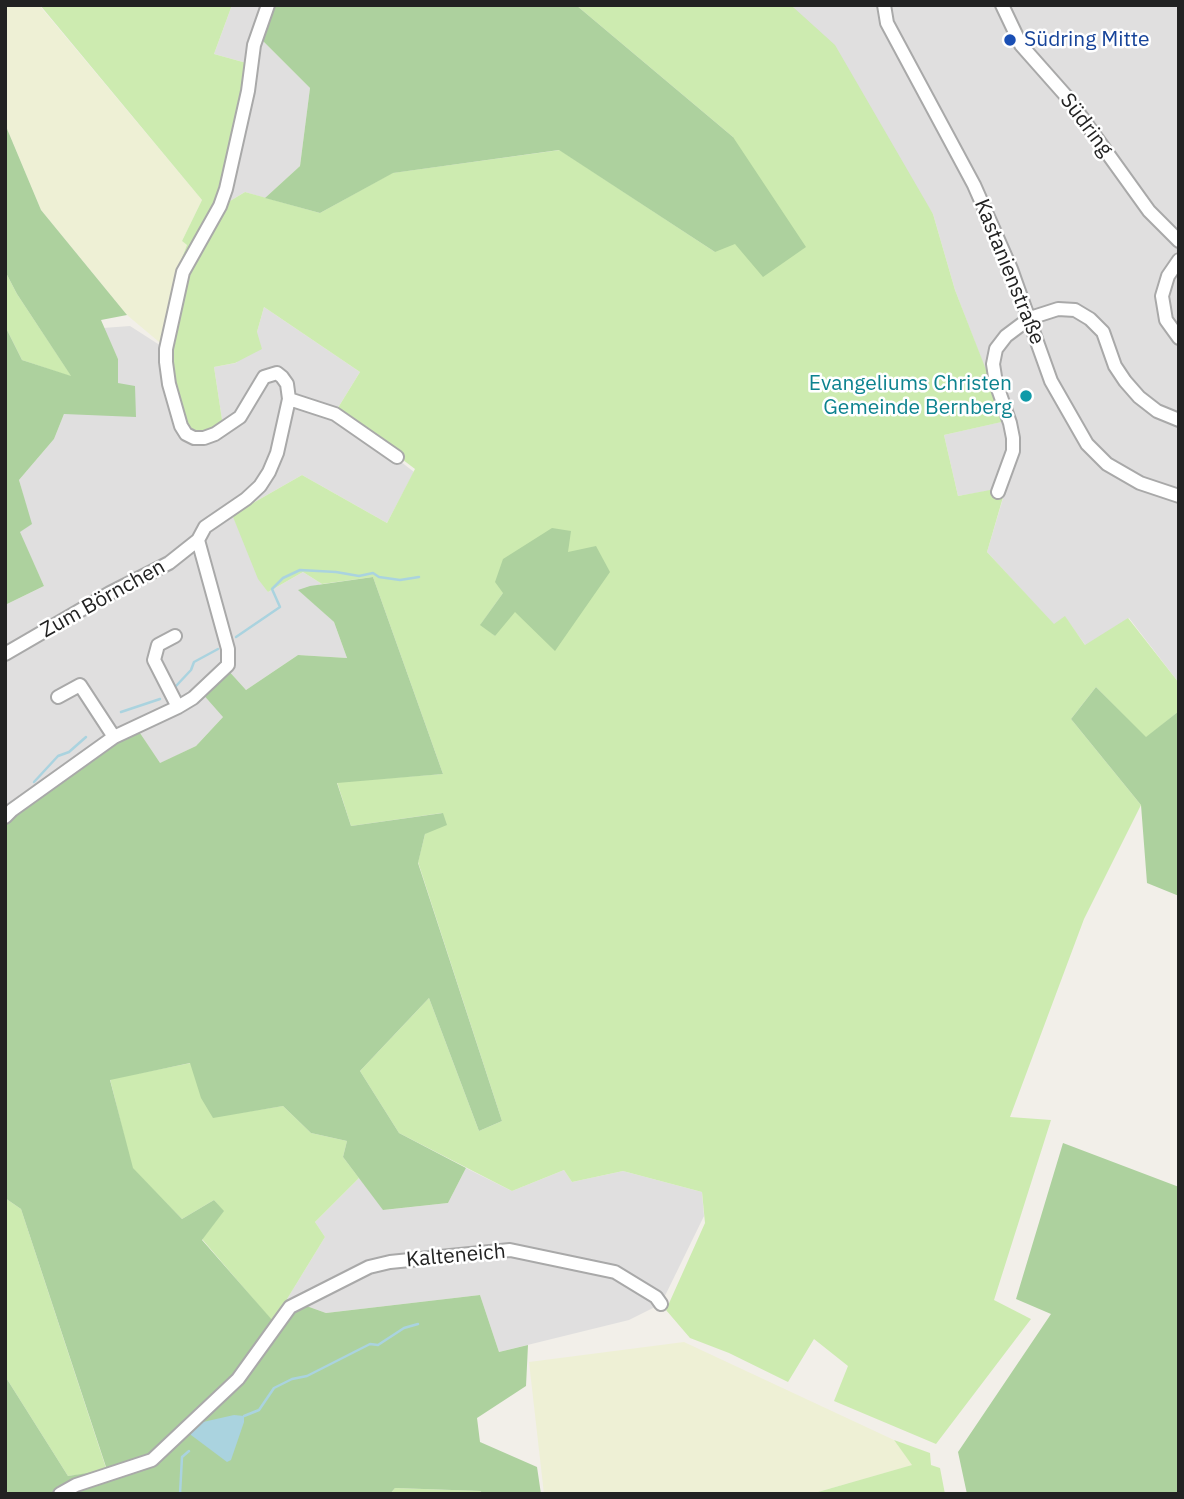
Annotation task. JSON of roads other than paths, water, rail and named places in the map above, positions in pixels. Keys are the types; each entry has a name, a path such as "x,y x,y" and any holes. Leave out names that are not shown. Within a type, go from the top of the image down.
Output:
{"street":[{"path":"268,5 254,44 248,91 226,189 220,206 183,272 166,349 169,384 181,426 186,434 194,438 204,438 228,426 240,416 264,377 276,373 287,384 289,399 335,414 397,457"},
{"name":"Kastanienstraße","path":"884,5 887,23 974,185 1011,269 1051,381 1087,444 1107,464 1129,477 1179,496"},
{"name":"Südring","path":"1002,5 1021,45 1067,97 1149,211 1179,241"},
{"path":"1179,260 1168,276 1162,296 1166,320 1179,338"},
{"path":"998,492 1013,451 1013,438 993,364 996,349 1006,336 1030,318 1058,309 1075,310 1090,319 1103,332 1115,366 1139,397 1157,411 1179,420"},
{"name":"Zum Börnchen","path":"5,653 110,593 162,568 198,540 205,527 246,499 260,486 269,472 289,399"},
{"path":"5,817 114,737 193,698 228,665 228,649 198,540"},
{"path":"174,636 158,645 154,660 178,707"},
{"path":"58,696 80,685 114,737"},
{"name":"Kalteneich","path":"60,1494 76,1485 152,1460 238,1379 290,1307 369,1267 390,1262 510,1250 615,1272 656,1297 661,1304"}],"water":[{"path":"234,1415 244,1416 244,1422 231,1460 227,1462 191,1435 190,1430 203,1422"}],"waterway":[{"path":"236,637 280,607 272,589 283,578 300,570 359,576 373,573 379,577 400,580 419,577"},
{"path":"176,686 191,670 194,662 218,649"},
{"path":"121,712 160,699"},
{"path":"34,782 58,756 69,752 86,737"},
{"path":"244,1416 259,1410 274,1388 292,1379 307,1376 370,1344 378,1345 404,1328 418,1324"},
{"path":"180,1494 182,1457 189,1451"}],"place":[{"name":"Südring Mitte","path":"1010,40"},
{"name":"Evangeliums Christen Gemeinde Bernberg","path":"1026,396"}]}
